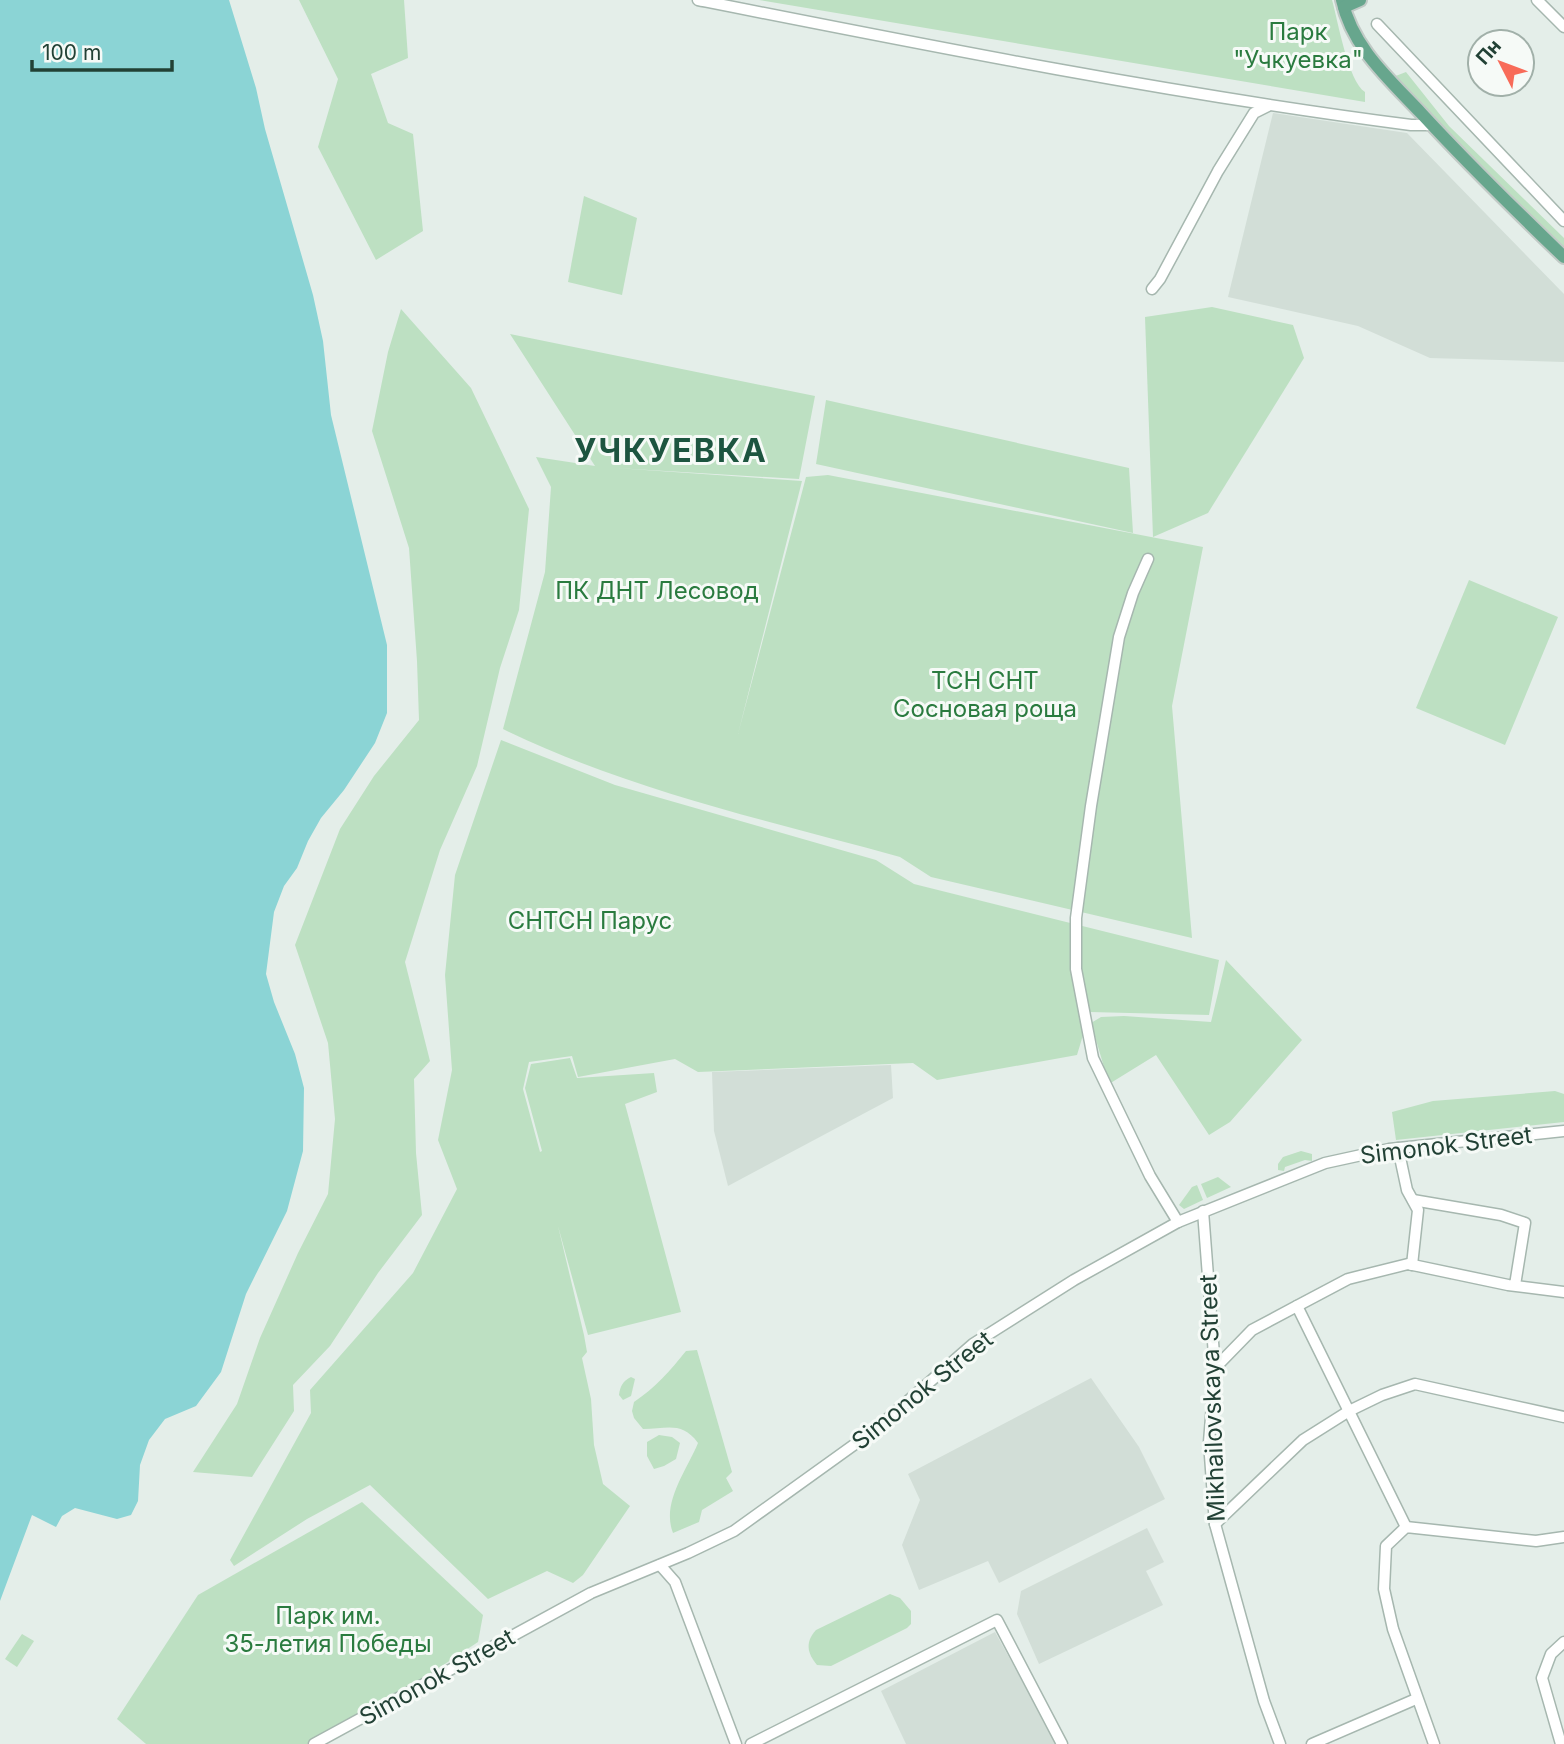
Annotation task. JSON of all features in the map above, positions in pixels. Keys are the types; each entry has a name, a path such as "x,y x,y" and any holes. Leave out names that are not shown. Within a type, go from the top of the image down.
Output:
{"main road":[{"path":"1360,0 1343,4 1357,38 1372,61 1470,166 1564,256"}],"street":[{"path":"698,0 965,53 1268,106 1410,125 1432,125"},
{"path":"1537,0 1564,27"},
{"path":"1377,24 1564,221"},
{"path":"1152,289 1254,113 1268,106"},
{"path":"1148,559 1132,593 1119,636 1076,918 1076,969 1093,1058 1150,1175 1178,1222"},
{"name":"Simonok Street","path":"314,1744 584,1597 734,1531 876,1429 973,1344 1074,1280 1178,1222 1325,1163 1398,1148 1564,1131"},
{"path":"1398,1148 1407,1190 1418,1210 1412,1265"},
{"path":"1413,1200 1501,1215 1525,1223 1515,1285"},
{"name":"Mikhailovskaya Street","path":"1203,1211 1215,1368 1209,1442 1215,1524 1266,1710 1280,1744"},
{"path":"1215,1368 1252,1330 1349,1279 1408,1264 1564,1292"},
{"path":"1297,1306 1406,1527"},
{"path":"1215,1524 1303,1440 1349,1411 1382,1395 1415,1384 1564,1416"},
{"path":"1434,1744 1393,1629 1384,1589 1386,1546 1406,1527 1536,1541 1564,1537"},
{"path":"660,1565 675,1582 736,1744"},
{"path":"751,1744 998,1620 1062,1744"},
{"path":"1561,1744 1542,1678 1550,1654 1564,1642"},
{"path":"1312,1744 1416,1699"}],"shaded area":[{"path":"1273,113 1407,133 1564,294 1564,362 1430,358 1358,326 1228,297"},
{"path":"891,1065 893,1098 728,1186 714,1131 712,1072"},
{"path":"1091,1378 1139,1447 1165,1499 999,1583 988,1561 919,1590 902,1545 920,1500 908,1474"},
{"path":"1147,1528 1164,1562 1146,1571 1163,1605 1039,1664 1017,1614 1021,1591"},
{"path":"995,1632 1057,1744 906,1744 881,1691"}],"green space":[{"path":"299,0 404,0 408,58 371,74 388,123 413,134 423,231 376,260 318,147 338,79"},
{"name":"Парк \"Учкуевка\"","path":"759,0 1332,0 1349,64 1359,86 1365,92 1365,102"},
{"path":"1406,72 1449,126 1564,238 1564,252 1393,77"},
{"path":"584,196 637,218 622,295 568,282"},
{"path":"1212,307 1293,325 1304,358 1208,513 1153,537 1145,317"},
{"path":"401,309 471,388 529,509 519,610 500,668 477,766 440,850 405,962 430,1061 414,1079 416,1153 422,1215 378,1273 330,1346 293,1385 294,1411 252,1477 193,1472 237,1404 260,1338 328,1194 335,1119 328,1043 295,945 340,829 374,776 419,720 409,548 372,431 388,352"},
{"name":"ТСН СНТ Сосновая роща","path":"510,334 815,396 799,479 616,468 802,481 738,734 806,477 828,475 1203,547 1172,706 1192,938 931,877 900,857 648,787 599,770 503,729 545,572 551,487 536,457 595,466"},
{"path":"826,400 1129,468 1133,533 816,464"},
{"path":"1469,580 1558,617 1505,745 1416,708"},
{"name":"СНТСН Парус","path":"501,740 615,785 876,860 914,884 1219,960 1209,1015 1090,1012 1077,1055 937,1080 913,1063 698,1072 675,1059 578,1077 572,1056 529,1062 523,1089 540,1152 542,1151 525,1088 531,1064 570,1058 577,1078 654,1073 657,1092 625,1104 681,1312 588,1335 558,1226 587,1352 582,1358 591,1399 594,1445 603,1484 630,1506 583,1575 573,1583 547,1571 488,1599 370,1485 307,1519 234,1566 230,1560 311,1413 310,1390 413,1273 457,1189 438,1140 452,1070 445,975 455,875"},
{"path":"1226,960 1302,1040 1230,1122 1209,1135 1156,1055 1109,1084 1091,1023 1101,1017 1124,1016 1211,1022"},
{"path":"1555,1091 1564,1094 1564,1122 1396,1140 1392,1112 1433,1101"},
{"path":"1301,1151 1312,1154 1312,1161 1305,1160 1285,1167 1284,1171 1278,1170 1278,1164 1283,1157"},
{"path":"1218,1177 1231,1187 1207,1198 1201,1184"},
{"path":"1197,1185 1203,1200 1184,1209 1179,1205 1192,1187"},
{"path":"697,1350 732,1472 726,1478 733,1491 702,1510 699,1522 673,1533 670,1510 673,1498 698,1443 680,1429 643,1429 632,1411 634,1402 662,1379 686,1351"},
{"path":"631,1377 635,1379 631,1396 623,1400 619,1395 620,1389"},
{"path":"659,1435 672,1437 680,1443 676,1459 654,1469 647,1456 647,1442"},
{"name":"Парк им. 35-летия Победы","path":"362,1502 483,1615 478,1642 371,1713 307,1744 146,1744 117,1719 198,1595"},
{"path":"890,1594 900,1598 911,1611 911,1624 907,1628 831,1666 817,1665 809,1648 810,1639 816,1630"},
{"path":"22,1634 34,1641 17,1667 5,1659"}],"water":[{"path":"0,0 229,0 313,295 323,341 331,415 387,645 387,713 375,743 344,790 321,818 297,868 284,886 274,912 266,974 295,1054 304,1088 303,1151 287,1211 246,1294 221,1372 196,1406 165,1419 149,1440 140,1465 138,1501 131,1515 117,1519 75,1508 62,1516 56,1527 32,1515 0,1601"}],"district":[{"name":"УЧКУЕВКА","path":"671,450"}],"park label":[{"name":"ПК ДНТ Лесовод","path":"657,590"}]}
